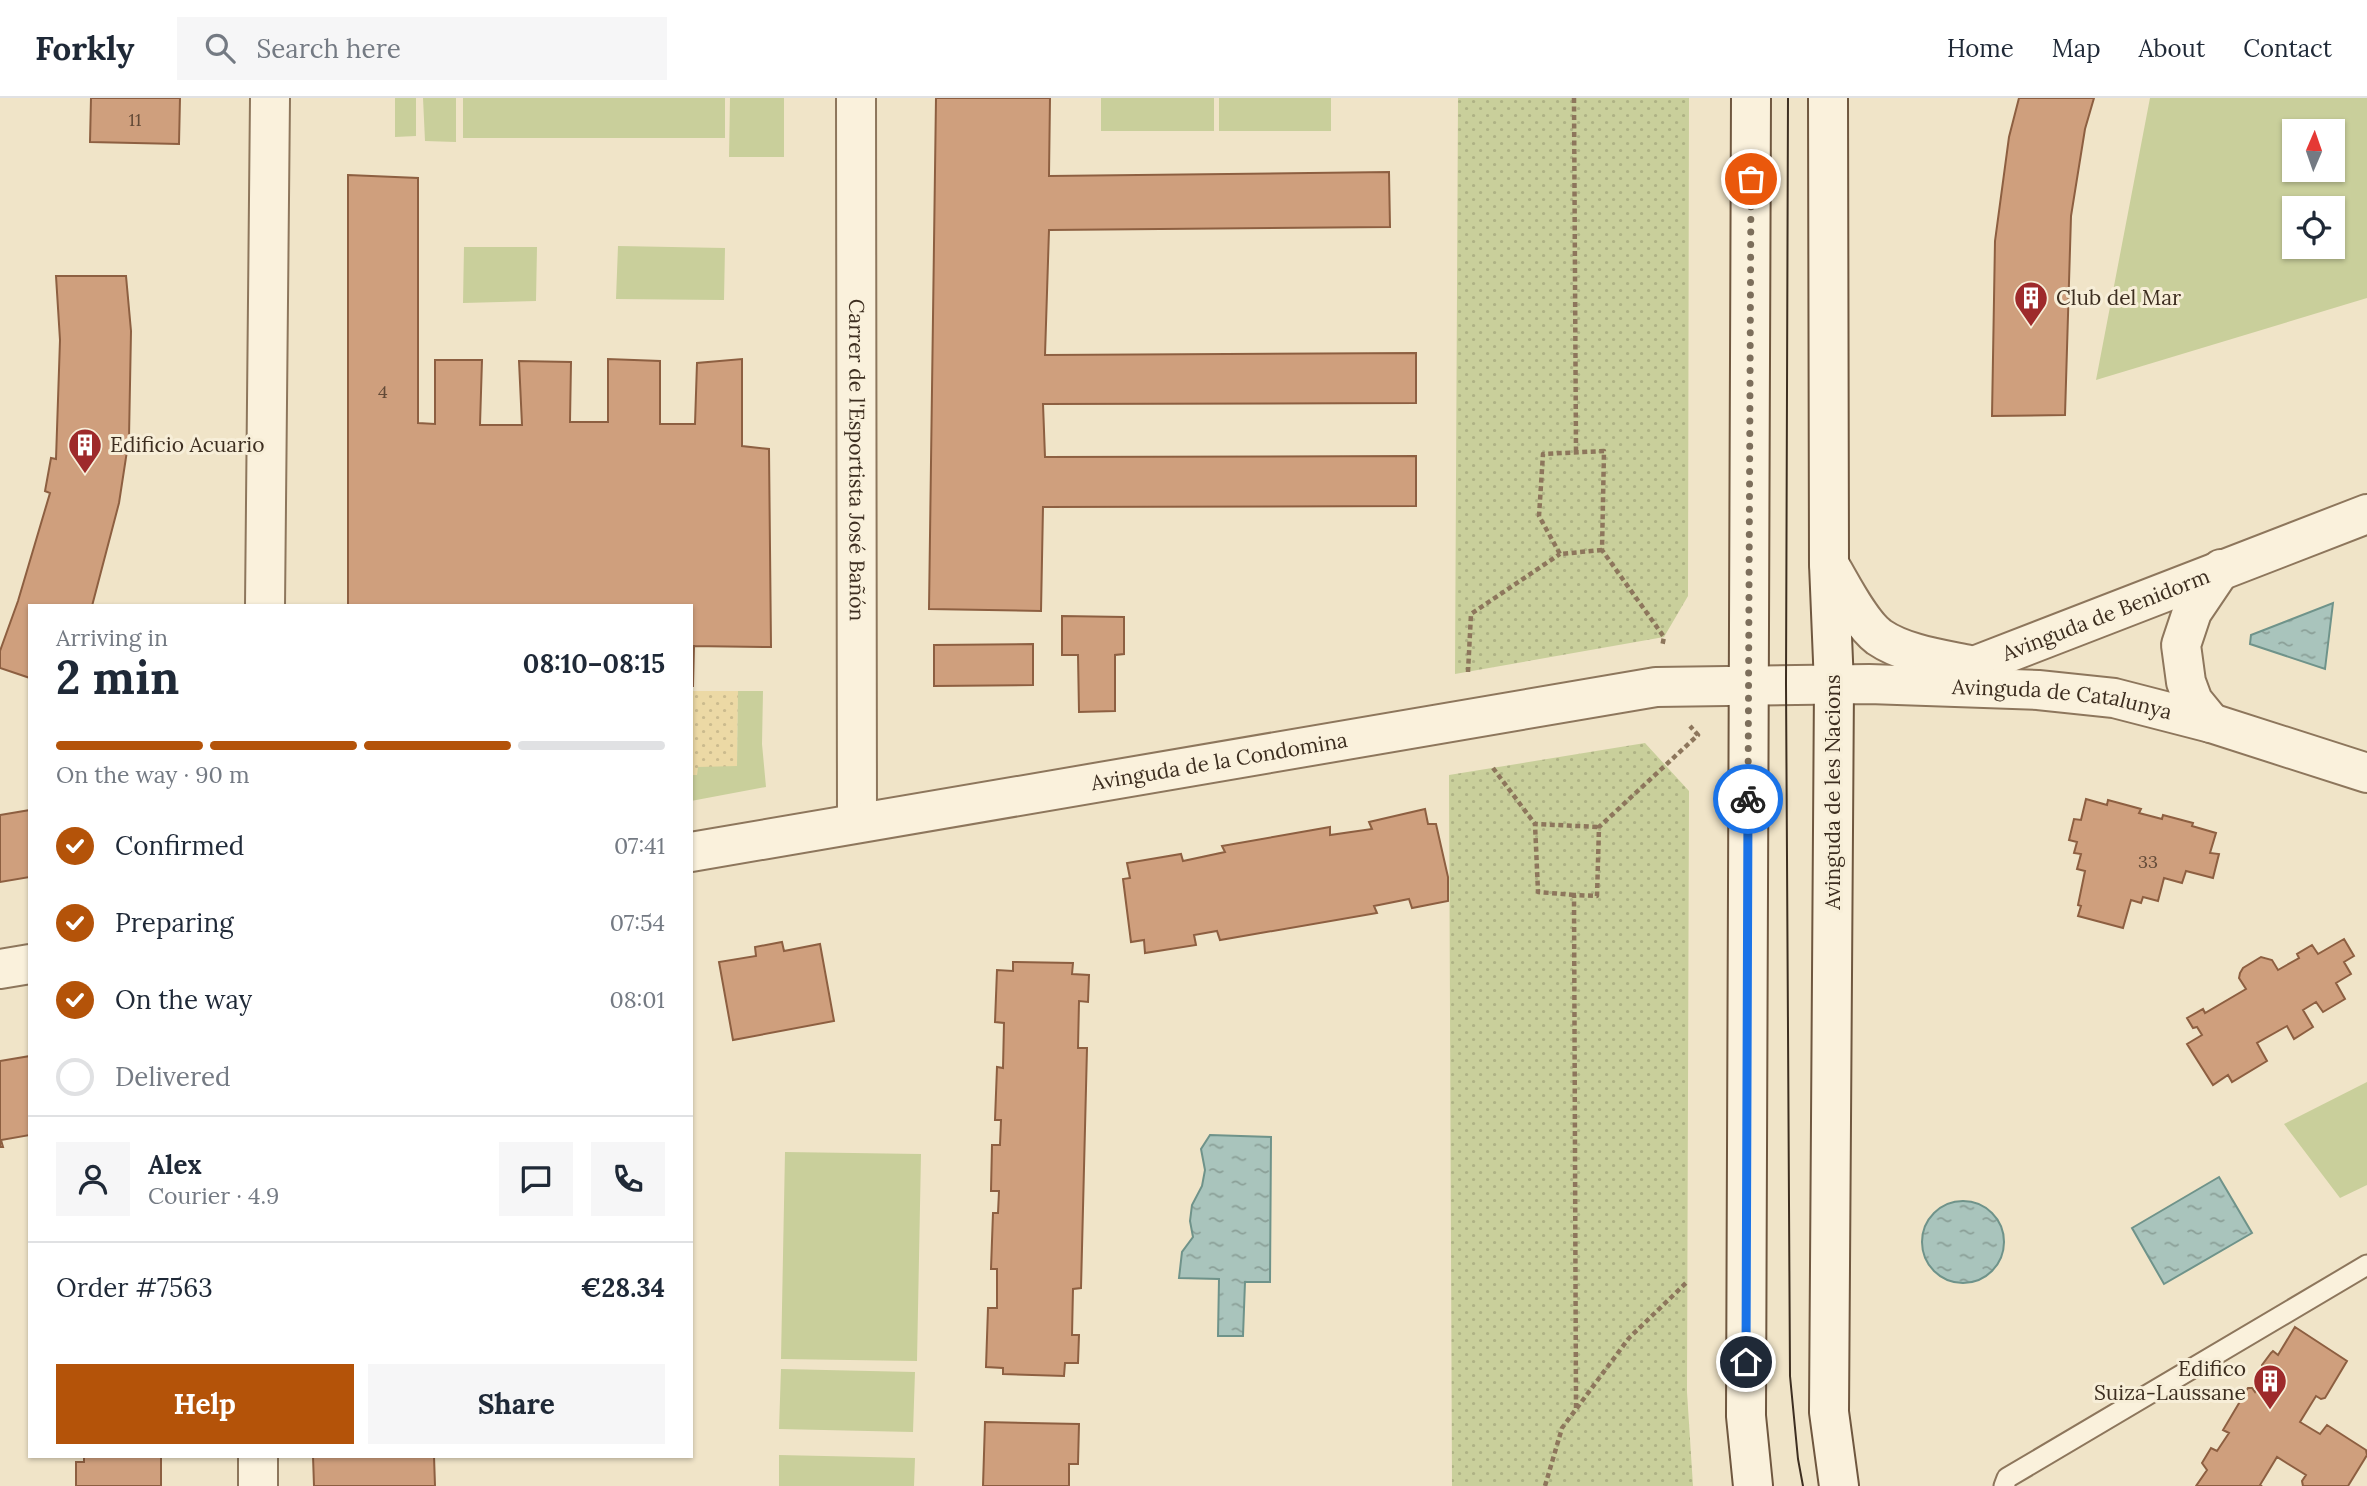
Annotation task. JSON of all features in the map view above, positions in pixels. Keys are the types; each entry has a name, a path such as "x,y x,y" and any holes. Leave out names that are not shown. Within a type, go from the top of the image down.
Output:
{"street":[{"path":"265,604 270,98"},
{"name":"Carrer de l'Esportista José Bañón","path":"856,98 857,823"},
{"path":"1751,98 1746,1416 1753,1486"},
{"name":"Avinguda de les Nacions","path":"1828,98 1829,564 1852,685 1829,1412 1839,1486"},
{"name":"Avinguda de Benidorm","path":"1852,685 1974,666 2367,514"},
{"path":"1829,564 1856,609 1878,636 1921,656 1974,666"},
{"name":"Avinguda de Benidorm","path":"2211,723 2193,701 2186,681 2181,645 2192,612 2221,569"},
{"name":"Avinguda de Catalunya","path":"1749,687 1786,684 2038,690 2114,698 2211,723 2354,769"},
{"name":"Avinguda de la Condomina","path":"693,852 1656,687 1749,687"},
{"path":"2354,769 2367,797"},
{"path":"0,969 28,964"},
{"path":"258,1458 258,1486"}],"lane":[{"path":"2004,1486 2007,1478 2367,1265"}],"path":[{"path":"1574,98 1576,452"},
{"path":"1560,554 1539,516 1544,454 1604,451 1602,550 1664,637"},
{"path":"1468,672 1471,614 1560,554 1602,550"},
{"path":"1493,768 1535,824 1538,891 1597,896 1599,827 1698,735 1685,720 1662,718 1656,687"},
{"path":"1535,824 1599,827"},
{"path":"1574,895 1576,1408"},
{"path":"1545,1486 1562,1428 1629,1338 1687,1282"}],"sand":[{"path":"693,691 738,691 737,767 699,767 697,775 693,775"}],"green space":[{"path":"395,98 416,98 416,136 395,137"},
{"path":"423,98 456,98 456,142 425,141"},
{"path":"463,98 725,98 725,138 463,138"},
{"path":"730,98 784,98 784,157 729,157"},
{"path":"1101,98 1214,98 1214,131 1101,131"},
{"path":"1219,98 1331,98 1331,131 1219,131"},
{"path":"1458,98 1689,98 1688,596 1664,637 1455,674"},
{"path":"2150,98 2367,98 2367,298 2096,380"},
{"path":"618,246 725,248 724,300 616,299"},
{"path":"464,247 537,247 536,301 463,303"},
{"path":"738,691 763,691 762,744 766,787 693,801 693,775 697,775 698,767 737,766"},
{"path":"1645,743 1689,791 1687,1392 1693,1486 1452,1486 1449,775"},
{"path":"2367,1082 2367,1185 2340,1198 2284,1124"},
{"path":"785,1152 921,1154 917,1361 781,1359"},
{"path":"781,1369 915,1372 913,1432 779,1429"},
{"path":"779,1455 915,1458 914,1486 779,1486"}],"water":[{"path":"2333,603 2325,669 2250,644 2251,635"},
{"path":"1210,1135 1271,1137 1270,1282 1245,1282 1243,1336 1218,1336 1219,1279 1179,1278 1182,1252 1193,1237 1190,1221 1192,1205 1202,1186 1205,1170 1201,1149"},
{"path":"2219,1177 2252,1233 2164,1284 2132,1228"},
{"path":"1955,1201 1971,1201 1986,1208 1997,1219 2004,1234 2001,1258 1992,1271 1971,1283 1955,1283 1940,1276 1929,1265 1922,1250 1922,1234 1929,1219 1940,1208"}],"building":[{"path":"91,98 180,98 179,144 90,142"},
{"path":"936,98 1050,98 1049,176 1389,172 1390,227 1049,230 1045,355 1416,353 1416,403 1043,404 1045,457 1416,456 1416,506 1043,507 1041,611 929,609"},
{"name":"Club del Mar","path":"2019,98 2094,98 2085,129 2071,216 2065,415 1992,416 1995,241 2009,137"},
{"path":"348,175 418,178 418,423 435,424 435,360 482,360 480,425 522,425 519,361 571,362 570,422 608,422 608,359 660,361 660,424 695,424 697,363 742,359 742,446 769,449 771,647 693,646 693,604 348,604"},
{"name":"Edificio Acuario","path":"56,276 126,276 131,331 129,438 119,503 93,604 28,604 28,677 0,668 0,651 50,493 45,491 51,458 56,459 60,340"},
{"path":"1062,616 1124,617 1124,654 1115,655 1115,711 1079,712 1078,655 1062,655"},
{"path":"1033,644 1033,685 934,686 934,645"},
{"path":"2086,799 2107,805 2108,800 2141,809 2139,813 2162,819 2163,815 2216,833 2210,853 2219,854 2213,878 2186,871 2182,883 2164,878 2158,901 2143,897 2141,903 2131,900 2123,928 2078,916 2085,871 2077,869 2081,854 2074,853 2077,842 2069,840 2074,819 2081,820"},
{"path":"1425,809 1428,824 1436,824 1448,877 1448,901 1412,908 1409,899 1374,906 1377,913 1220,940 1217,931 1194,935 1196,945 1145,953 1144,940 1131,942 1123,879 1130,878 1127,863 1181,854 1183,861 1225,852 1222,846 1330,827 1330,835 1372,829 1369,822"},
{"path":"28,810 28,877 0,882 0,815"},
{"path":"2344,939 2354,956 2344,962 2351,974 2336,983 2345,999 2323,1012 2316,1002 2303,1010 2313,1027 2294,1039 2287,1026 2257,1043 2267,1061 2232,1082 2228,1075 2213,1085 2187,1044 2202,1035 2197,1027 2193,1028 2187,1018 2203,1009 2205,1013 2246,989 2239,978 2240,973 2243,968 2261,957 2272,960 2278,970 2299,958 2297,954 2312,945 2318,954"},
{"path":"782,942 784,951 820,944 834,1021 733,1040 719,962 756,956 755,947"},
{"path":"1013,962 1073,963 1072,974 1089,975 1088,1002 1079,1001 1078,1048 1087,1048 1081,1288 1073,1289 1072,1335 1079,1335 1078,1363 1065,1363 1064,1376 1003,1374 1003,1368 986,1367 988,1308 997,1308 997,1269 991,1269 993,1213 998,1213 999,1191 991,1191 992,1145 1000,1145 1001,1120 995,1120 997,1067 1003,1068 1004,1023 995,1022 997,970 1013,971"},
{"path":"28,1056 28,1135 1,1140 3,1147 0,1147 0,1061"},
{"name":"Edifico Suiza-Laussane","path":"2295,1327 2347,1361 2325,1398 2316,1396 2300,1422 2320,1434 2327,1425 2366,1450 2367,1455 2348,1486 2303,1486 2302,1481 2306,1475 2277,1457 2260,1485 2262,1486 2196,1486 2207,1470 2202,1463 2211,1448 2217,1451 2229,1433 2223,1430 2248,1388 2255,1392 2267,1372 2262,1370 2262,1365 2273,1351 2278,1355"},
{"path":"985,1422 1079,1424 1078,1464 1069,1464 1069,1486 983,1486"},
{"path":"84,1458 161,1458 161,1486 76,1486 76,1462 84,1462"},
{"path":"313,1458 434,1458 435,1486 314,1486"}],"tram line":[{"path":"1788,98 1786,684 1790,1376 1803,1486"}],"way so far":[{"path":"1748,799 1751,179"}],"place":[{"name":"Club del Mar","path":"2031,328"},
{"name":"Edificio Acuario","path":"85,475"},
{"name":"Edifico Suiza-Laussane","path":"2270,1411"}],"route":[{"path":"1746,1362 1748,799"}]}
